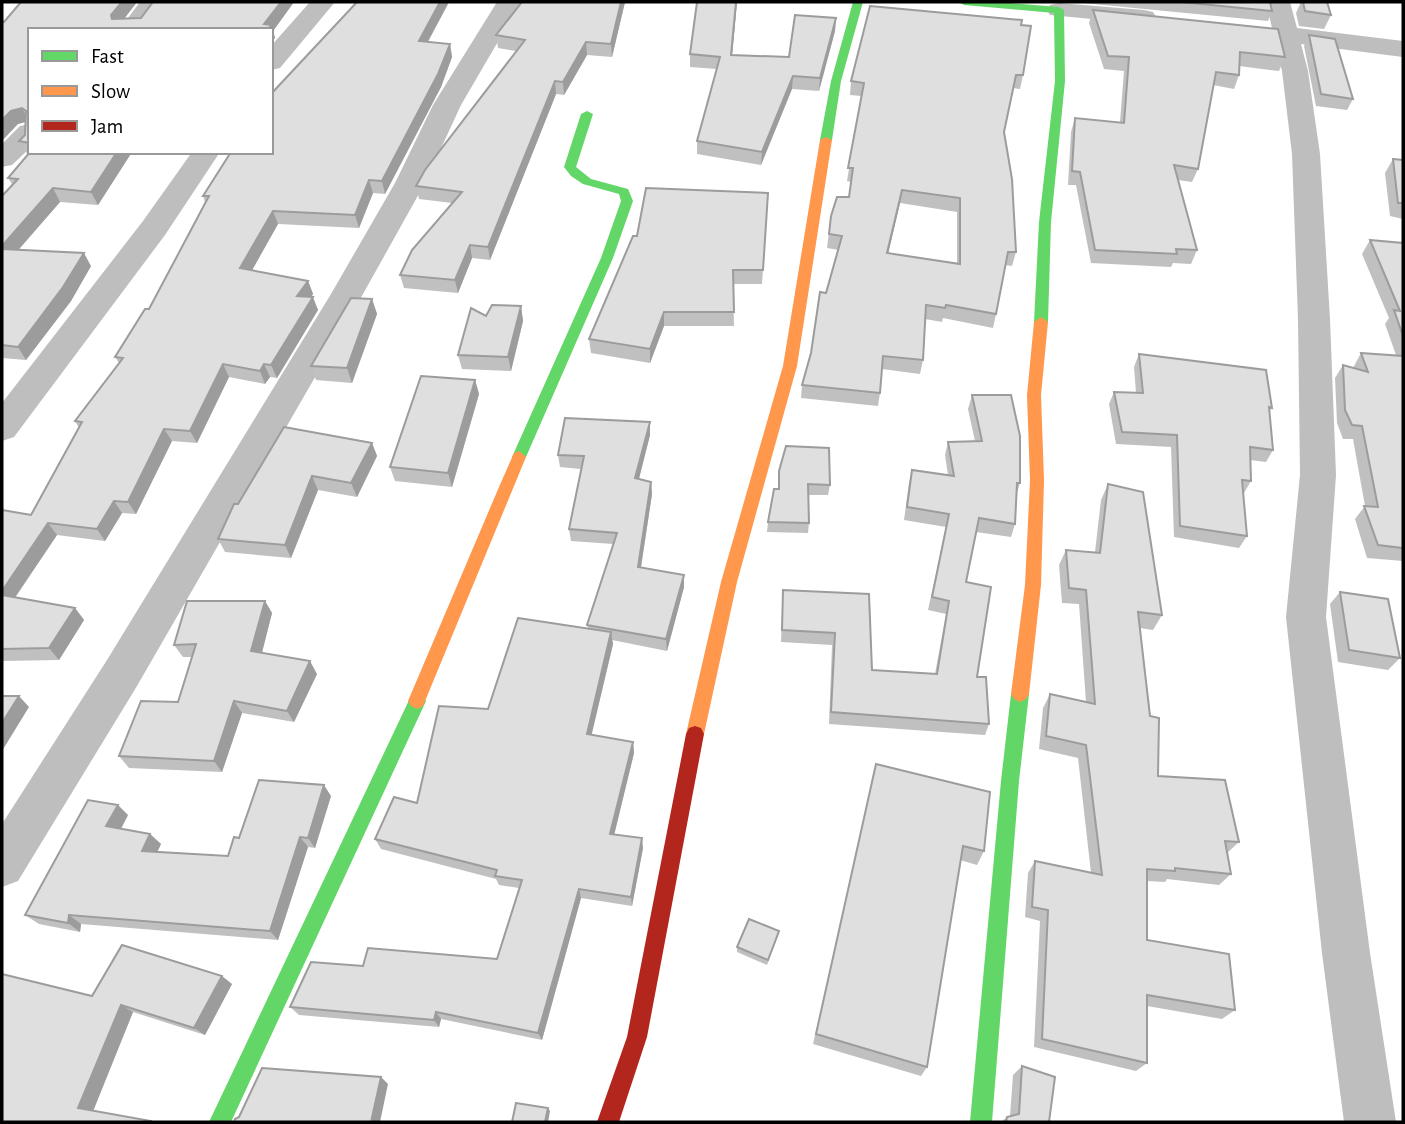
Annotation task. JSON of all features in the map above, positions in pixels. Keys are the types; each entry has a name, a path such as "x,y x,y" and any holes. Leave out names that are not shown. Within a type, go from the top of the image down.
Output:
{"street":[{"path":"132,28 152,2"},
{"path":"273,60 323,2"},
{"path":"2,864 122,673 347,294 410,183 447,105 509,2"},
{"path":"608,1122 637,1037 682,790 726,595 790,366 836,81 858,2"},
{"path":"964,2 1032,5 1162,19"},
{"path":"981,1122 1010,780 1032,585 1037,480 1034,395 1042,306 1045,222 1060,81 1059,10"},
{"path":"1370,1122 1346,953 1306,617 1318,475 1306,154 1275,22 1403,48"},
{"path":"220,1122 449,633 492,519 607,258 627,201 624,192 614,187 583,181 573,176 569,167 587,114"},
{"path":"2,159 28,134"},
{"path":"2,428 154,228 205,154"}],"building":[{"path":"21,2 122,2 111,15 112,19 141,18 153,2 281,2 264,24 271,25 269,28 28,28 28,143 19,141 25,135 26,111 22,108 11,111 2,120 2,21 4,22"},
{"path":"357,2 440,2 419,41 450,44 438,74 382,181 369,180 355,215 273,211 240,268 308,281 297,296 313,297 271,365 264,364 260,371 223,364 190,431 164,429 128,502 114,501 97,529 48,523 2,591 2,510 31,515 82,422 75,421 123,358 115,357 145,309 149,309 209,196 203,196 230,154 273,154 273,92"},
{"path":"522,2 621,2 611,44 586,42 563,82 555,81 488,247 470,245 455,280 400,275 412,250 462,192 416,186 425,170 525,40 496,35"},
{"path":"697,2 736,2 731,55 789,57 795,15 836,18 820,78 793,76 762,152 697,141 720,57 690,54"},
{"path":"1181,2 1270,2 1272,11"},
{"path":"1303,2 1327,2 1331,15 1305,11"},
{"path":"870,6 1022,20 1021,25 1031,26 1023,75 1016,75 1004,132 1012,179 1016,252 1008,252 996,314 946,305 945,308 926,305 923,360 883,356 880,393 802,385 811,353 820,292 826,293 842,236 829,234 831,216 837,197 849,197 853,168 848,168 864,83 851,81","holes":["902,190 960,198 960,264 887,253"]},
{"path":"1093,10 1278,29 1285,57 1240,52 1239,75 1216,72 1198,169 1174,165 1197,250 1176,249 1177,254 1095,250 1080,172 1072,171 1075,118 1124,123 1129,57 1108,56"},
{"path":"1309,35 1335,39 1353,99 1321,94"},
{"path":"28,154 116,154 91,192 53,188 2,246 2,196 18,179 8,178"},
{"path":"1393,159 1403,160 1403,203 1398,203"},
{"path":"646,188 768,193 763,270 733,270 734,312 664,312 650,349 589,339 633,236 637,236"},
{"path":"1370,240 1403,243 1403,336 1394,310 1400,311"},
{"path":"2,249 84,253 63,287 18,347 2,345"},
{"path":"351,298 372,299 347,368 311,366"},
{"path":"492,305 521,306 508,357 458,355 471,308 486,316"},
{"path":"1361,353 1403,356 1403,548 1378,545 1364,506 1378,507 1362,426 1352,425 1345,410 1343,365 1368,372"},
{"path":"1139,354 1266,370 1272,408 1269,407 1273,450 1250,447 1251,481 1242,480 1247,536 1180,526 1177,435 1122,432 1114,392 1143,393"},
{"path":"421,376 475,380 448,473 390,467"},
{"path":"972,395 1011,395 1020,436 1020,483 1017,483 1015,524 979,518 966,582 991,587 977,677 986,677 989,724 831,712 835,633 782,630 783,590 869,594 872,670 937,674 949,601 932,597 949,514 907,507 912,470 954,476 948,442 982,441"},
{"path":"565,418 650,422 635,478 651,482 638,567 684,575 666,639 587,625 617,533 569,529 584,456 558,455"},
{"path":"284,427 372,443 351,483 312,476 285,545 218,539 234,504 238,504"},
{"path":"786,446 829,448 830,485 808,484 809,523 768,522 774,489 779,489 779,471"},
{"path":"1108,484 1143,492 1162,615 1138,612 1150,716 1159,718 1158,776 1225,780 1239,842 1225,841 1231,874 1175,868 1175,871 1147,869 1147,940 1229,954 1235,1010 1147,995 1147,1063 1042,1039 1048,910 1032,907 1035,861 1102,875 1086,745 1046,736 1050,694 1095,704 1086,590 1069,588 1066,550 1100,553"},
{"path":"1340,592 1388,599 1400,658 1349,650"},
{"path":"2,595 75,608 49,648 2,649"},
{"path":"187,601 265,601 251,651 310,661 287,711 234,701 214,761 119,756 141,701 178,702 196,644 174,645"},
{"path":"518,618 611,632 587,734 633,742 610,834 642,838 631,897 579,889 538,1033 436,1012 434,1020 290,1007 311,962 363,966 368,948 497,959 522,880 495,876 497,870 375,839 394,797 417,803 439,706 488,709"},
{"path":"2,696 19,696 2,723"},
{"path":"876,764 990,792 984,851 963,846 927,1067 816,1034"},
{"path":"259,780 324,785 308,838 300,837 270,931 69,915 68,923 25,915 88,800 118,805 106,826 150,834 142,851 228,856 234,837 239,838"},
{"path":"749,919 779,931 768,960 737,947"},
{"path":"122,945 222,976 194,1028 121,1005 78,1108 151,1122 2,1122 2,974 92,996"},
{"path":"1022,1066 1055,1077 1049,1122 1006,1122 1007,1117 1019,1114"},
{"path":"262,1068 381,1077 371,1122 234,1122 239,1117"},
{"path":"516,1103 548,1108 545,1122 512,1122"}],"traffic: fast":[{"path":"826,140 836,81 858,2"},
{"path":"964,2 1059,10 1060,81 1045,222 1041,322"},
{"path":"519,457 607,258 627,201 624,192 580,178 570,167 587,114"},
{"path":"981,1122 1020,694"},
{"path":"220,1122 417,701"}],"traffic: slow":[{"path":"695,734 729,582 790,366 826,140"},
{"path":"1020,694 1033,585 1037,480 1034,395 1041,322"},
{"path":"417,701 519,457"}],"traffic: jam":[{"path":"608,1122 637,1037 695,734"}]}
